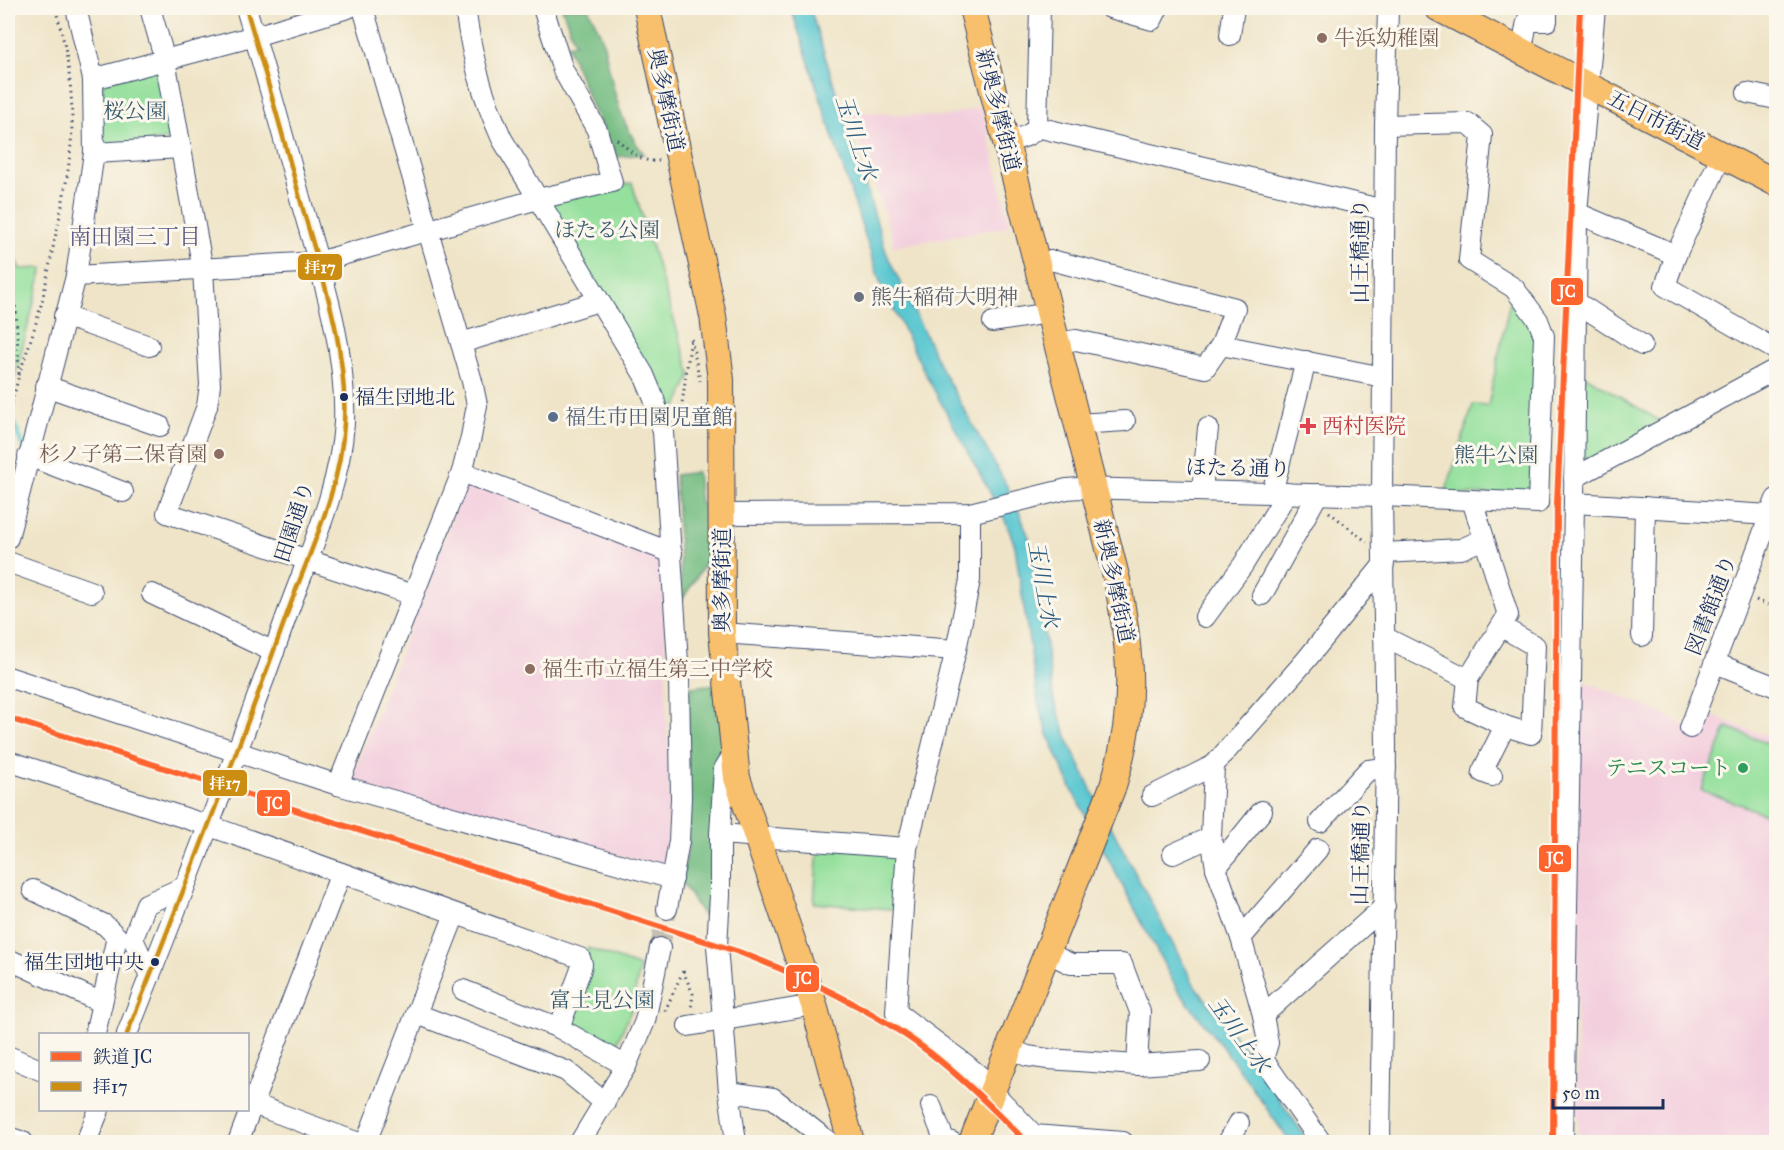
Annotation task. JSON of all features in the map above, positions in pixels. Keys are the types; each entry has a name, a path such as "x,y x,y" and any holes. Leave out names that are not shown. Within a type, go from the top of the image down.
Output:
{"main road":[{"name":"奥多摩街道","path":"647,8 713,316 721,380 722,633 737,778 814,1005 851,1143"},
{"name":"新奥多摩街道","path":"972,8 1117,580 1130,656 1130,698 1124,744 1104,808 972,1143"},
{"name":"五日市街道","path":"1442,8 1776,183"}],"street":[{"path":"8,538 76,276 94,153 93,79 76,8"},
{"path":"150,8 165,60 203,270 210,386 207,406 167,513 308,558 413,595"},
{"name":"田園通り","path":"128,1033 308,558 327,504 340,454 344,423 343,385 337,341 318,262 246,8"},
{"path":"93,79 255,36 348,8"},
{"path":"338,785 462,472 477,405 363,8"},
{"path":"465,8 476,74 485,103 502,139 644,375 660,416 672,553 679,678 681,798 679,841 667,909"},
{"path":"76,276 318,262 538,199 612,182 597,130 563,70 543,8"},
{"path":"1006,142 1028,135 1037,127 1040,8"},
{"path":"1110,8 1152,20 1158,8"},
{"path":"1230,35 1234,8"},
{"name":"山王橋通り","path":"1380,1143 1386,768 1382,496 1388,8"},
{"path":"1522,50 1527,21 1547,21 1547,8"},
{"path":"1563,1143 1574,503 1576,213 1595,8"},
{"path":"1747,93 1776,99"},
{"name":"ほたる通り","path":"722,514 970,513 1067,489 1094,488 1280,493 1315,499 1382,496 1538,502 1544,336 1538,320 1514,288 1469,260 1482,135 1468,123 1385,125"},
{"path":"1037,127 1384,210"},
{"path":"94,153 181,148"},
{"path":"1722,154 1665,286 1776,350"},
{"path":"1576,213 1677,255"},
{"path":"1037,261 1055,261 1235,308 1221,345 1205,368 1076,340 1057,343"},
{"path":"461,343 599,301"},
{"path":"1576,302 1642,345"},
{"path":"993,322 1049,313"},
{"path":"64,316 149,346"},
{"path":"1221,345 1383,376"},
{"path":"1205,617 1243,565 1280,493 1306,361"},
{"path":"1574,478 1776,369"},
{"path":"46,386 160,426"},
{"path":"1078,424 1125,421"},
{"path":"1202,491 1208,428"},
{"path":"28,456 123,492"},
{"path":"462,472 672,553"},
{"path":"1262,595 1315,499"},
{"path":"1472,500 1508,615 1468,679 1466,707 1505,726 1531,734 1535,646 1502,627"},
{"path":"1574,503 1774,511"},
{"path":"1642,636 1634,614 1645,507"},
{"name":"図書館通り","path":"1690,728 1774,511"},
{"path":"970,513 970,580 956,650 907,848 896,1012 964,1063 993,1089 1034,1135 1123,1143"},
{"path":"1152,796 1214,765 1306,660 1384,557 1461,549 1484,539"},
{"path":"8,562 92,592"},
{"path":"152,594 274,652"},
{"path":"722,633 956,650"},
{"path":"1384,637 1468,679"},
{"path":"1714,663 1776,687"},
{"path":"8,677 338,785 673,879"},
{"path":"1492,776 1482,772 1505,726"},
{"path":"734,753 724,769 717,946 722,1020 736,1143"},
{"path":"8,761 207,825 580,958 582,964 580,972 559,1028"},
{"path":"1214,765 1211,837 1216,868 1241,938 1263,1015 1268,1044 1263,1059 1321,1143"},
{"path":"1320,822 1368,770 1386,768"},
{"path":"1216,868 1262,811"},
{"path":"720,834 907,848"},
{"path":"1173,854 1211,837"},
{"path":"1241,938 1318,849"},
{"path":"238,1143 341,873"},
{"path":"150,976 133,939 146,904 184,887"},
{"path":"33,890 105,925 117,938 95,1033"},
{"path":"1263,1015 1385,906"},
{"path":"366,1143 455,914"},
{"path":"580,1143 626,1066 645,1021 660,948"},
{"path":"1048,953 1071,964 1122,964 1140,1012 1137,1065"},
{"path":"8,960 102,1003"},
{"path":"463,990 559,1028 626,1066"},
{"path":"688,1026 814,1005"},
{"path":"417,1014 566,1071 605,1103"},
{"path":"1009,1048 1027,1056 1048,1059 1137,1065 1200,1061"},
{"path":"8,1056 39,1070"},
{"path":"729,1092 773,1098 829,1143"},
{"path":"253,1104 356,1143"},
{"path":"931,1106 944,1139 952,1143"},
{"path":"86,1143 99,1111"},
{"path":"1228,1143 1239,1124"},
{"path":"8,1137 23,1143"}],"path":[{"path":"8,419 44,291 63,196 71,136 72,109 68,76 61,26 55,8"},
{"path":"615,146 615,136 632,153 648,162 679,159"},
{"path":"8,271 16,310 20,375"},
{"path":"664,446 679,426 691,338 702,392"},
{"path":"1315,499 1384,557"},
{"path":"1741,593 1776,608"},
{"path":"683,972 693,994 688,1026"}],"shaded area":[{"path":"982,107 1010,226 892,247 893,239 850,111 942,117"},
{"name":"福生市立福生第三中学校","path":"471,482 657,554 663,560 669,804 665,867 355,785 352,778 465,486"},
{"path":"1581,680 1649,707 1695,731 1706,714 1776,739 1776,1136 1766,1142 1578,1142 1576,946"}],"green space":[{"path":"562,8 588,8 602,38 621,114 644,154 618,157 593,109 567,45 575,43"},
{"name":"桜公園","path":"156,66 177,138 103,150 99,91 105,82"},
{"name":"ほたる公園","path":"632,183 691,375 667,428 544,201"},
{"path":"8,238 20,269 43,268 8,402"},
{"name":"熊牛公園","path":"1511,295 1539,315 1530,495 1445,494 1473,405 1488,406"},
{"path":"1584,375 1665,424 1586,467 1580,462"},
{"path":"697,472 700,504 710,505 708,559 682,600 675,475"},
{"path":"715,684 723,735 713,918 704,917 681,881 688,850 687,688"},
{"name":"テニスコート","path":"1727,727 1776,747 1776,818 1701,790"},
{"path":"818,846 899,854 902,910 814,903"},
{"name":"富士見公園","path":"588,948 640,967 632,1008 614,1050 561,1020"}],"water":[{"path":"791,8 810,8 887,255 942,370 1007,486 1031,543 1054,700 1070,745 1195,986 1242,1045 1309,1142 1290,1142 1237,1066 1177,989 1072,790 1039,707 1015,546 1005,520 927,377 880,282"}],"waterway":[{"path":"8,410 25,449"},
{"path":"8,414 24,449"}],"tunnel":[{"path":"660,948 667,909"}],"rail line":[{"name":"JC","path":"1553,1142 1557,503 1580,8"},
{"name":"JC","path":"8,718 739,952 764,962 837,995 907,1036 967,1084 1026,1142"}],"transit line":[{"name":"拝17","path":"127,1033 189,877 323,520 342,448 344,395 338,340 325,286 246,8"}],"place":[{"name":"牛浜幼稚園","path":"1322,38"},
{"name":"熊牛稲荷大明神","path":"859,297"},
{"name":"福生団地北","path":"344,397"},
{"name":"福生市田園児童館","path":"553,417"},
{"name":"西村医院","path":"1308,426"},
{"name":"杉ノ子第二保育園","path":"219,454"},
{"name":"福生市立福生第三中学校","path":"530,669"},
{"name":"テニスコート","path":"1743,768"},
{"name":"福生団地中央","path":"155,962"}],"district":[{"name":"南田園三丁目","path":"135,236"}],"water label":[{"name":"玉川上水","path":"857,137"},
{"name":"玉川上水","path":"1044,584"},
{"name":"玉川上水","path":"1240,1034"}]}
